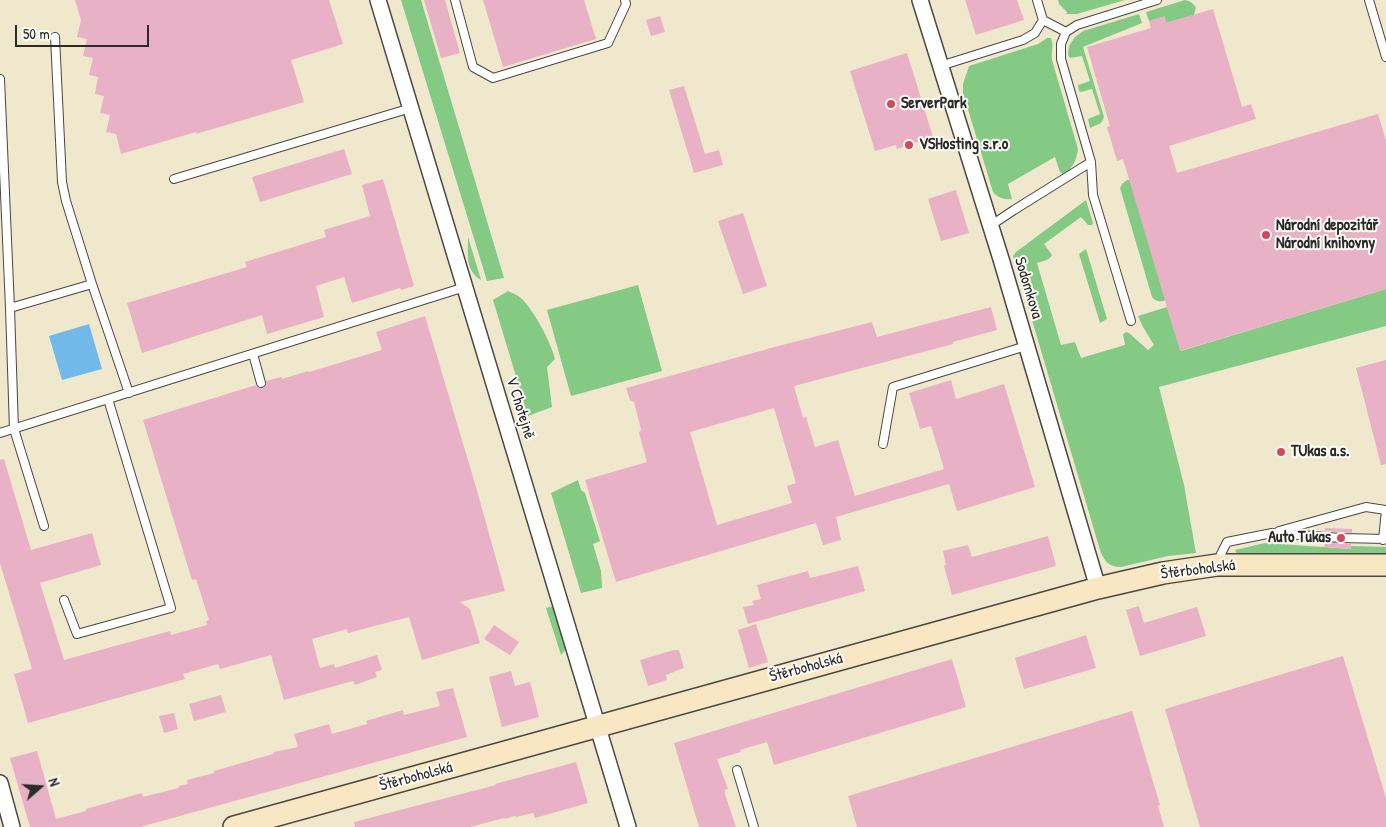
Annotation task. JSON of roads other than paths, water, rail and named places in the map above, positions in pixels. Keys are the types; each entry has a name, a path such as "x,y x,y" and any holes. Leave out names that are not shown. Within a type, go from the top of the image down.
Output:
{"street":[{"name":"V Chotejně","path":"378,0 628,827"},
{"name":"Sodomkova","path":"920,0 990,226 1098,588"},
{"name":"Štěrboholská","path":"234,827 1098,588 1164,573 1217,565 1386,565"},
{"path":"0,783 12,827"}],"lane":[{"path":"454,0 473,67 494,78 608,43 626,4 625,0"},
{"path":"1037,0 1043,20 1066,32"},
{"path":"1131,321 1093,194 1091,162 1061,59 1061,44 1066,32 1084,22 1157,0"},
{"path":"1369,0 1386,58"},
{"path":"940,66 1023,40 1035,33 1043,20"},
{"path":"56,37 62,182 66,201 128,393"},
{"path":"0,79 14,428 44,526"},
{"path":"174,179 411,108"},
{"path":"990,226 1091,162"},
{"path":"10,308 92,284"},
{"path":"0,433 465,287"},
{"path":"883,444 893,387 1026,346"},
{"path":"253,354 261,383"},
{"path":"64,600 77,634 171,608 108,399"},
{"path":"1217,565 1227,542 1272,533 1366,507 1386,510 1385,539 1272,533"},
{"path":"737,770 754,827"}],"water":[{"path":"89,324 102,369 62,380 49,336"}],"place":[{"name":"ServerPark","path":"891,104"},
{"name":"VSHosting s.r.o","path":"909,145"},
{"name":"Národní depozitář Národní knihovny","path":"1266,235"},
{"name":"TUkas a.s.","path":"1281,452"},
{"name":"Auto Tukas","path":"1341,538"}]}
